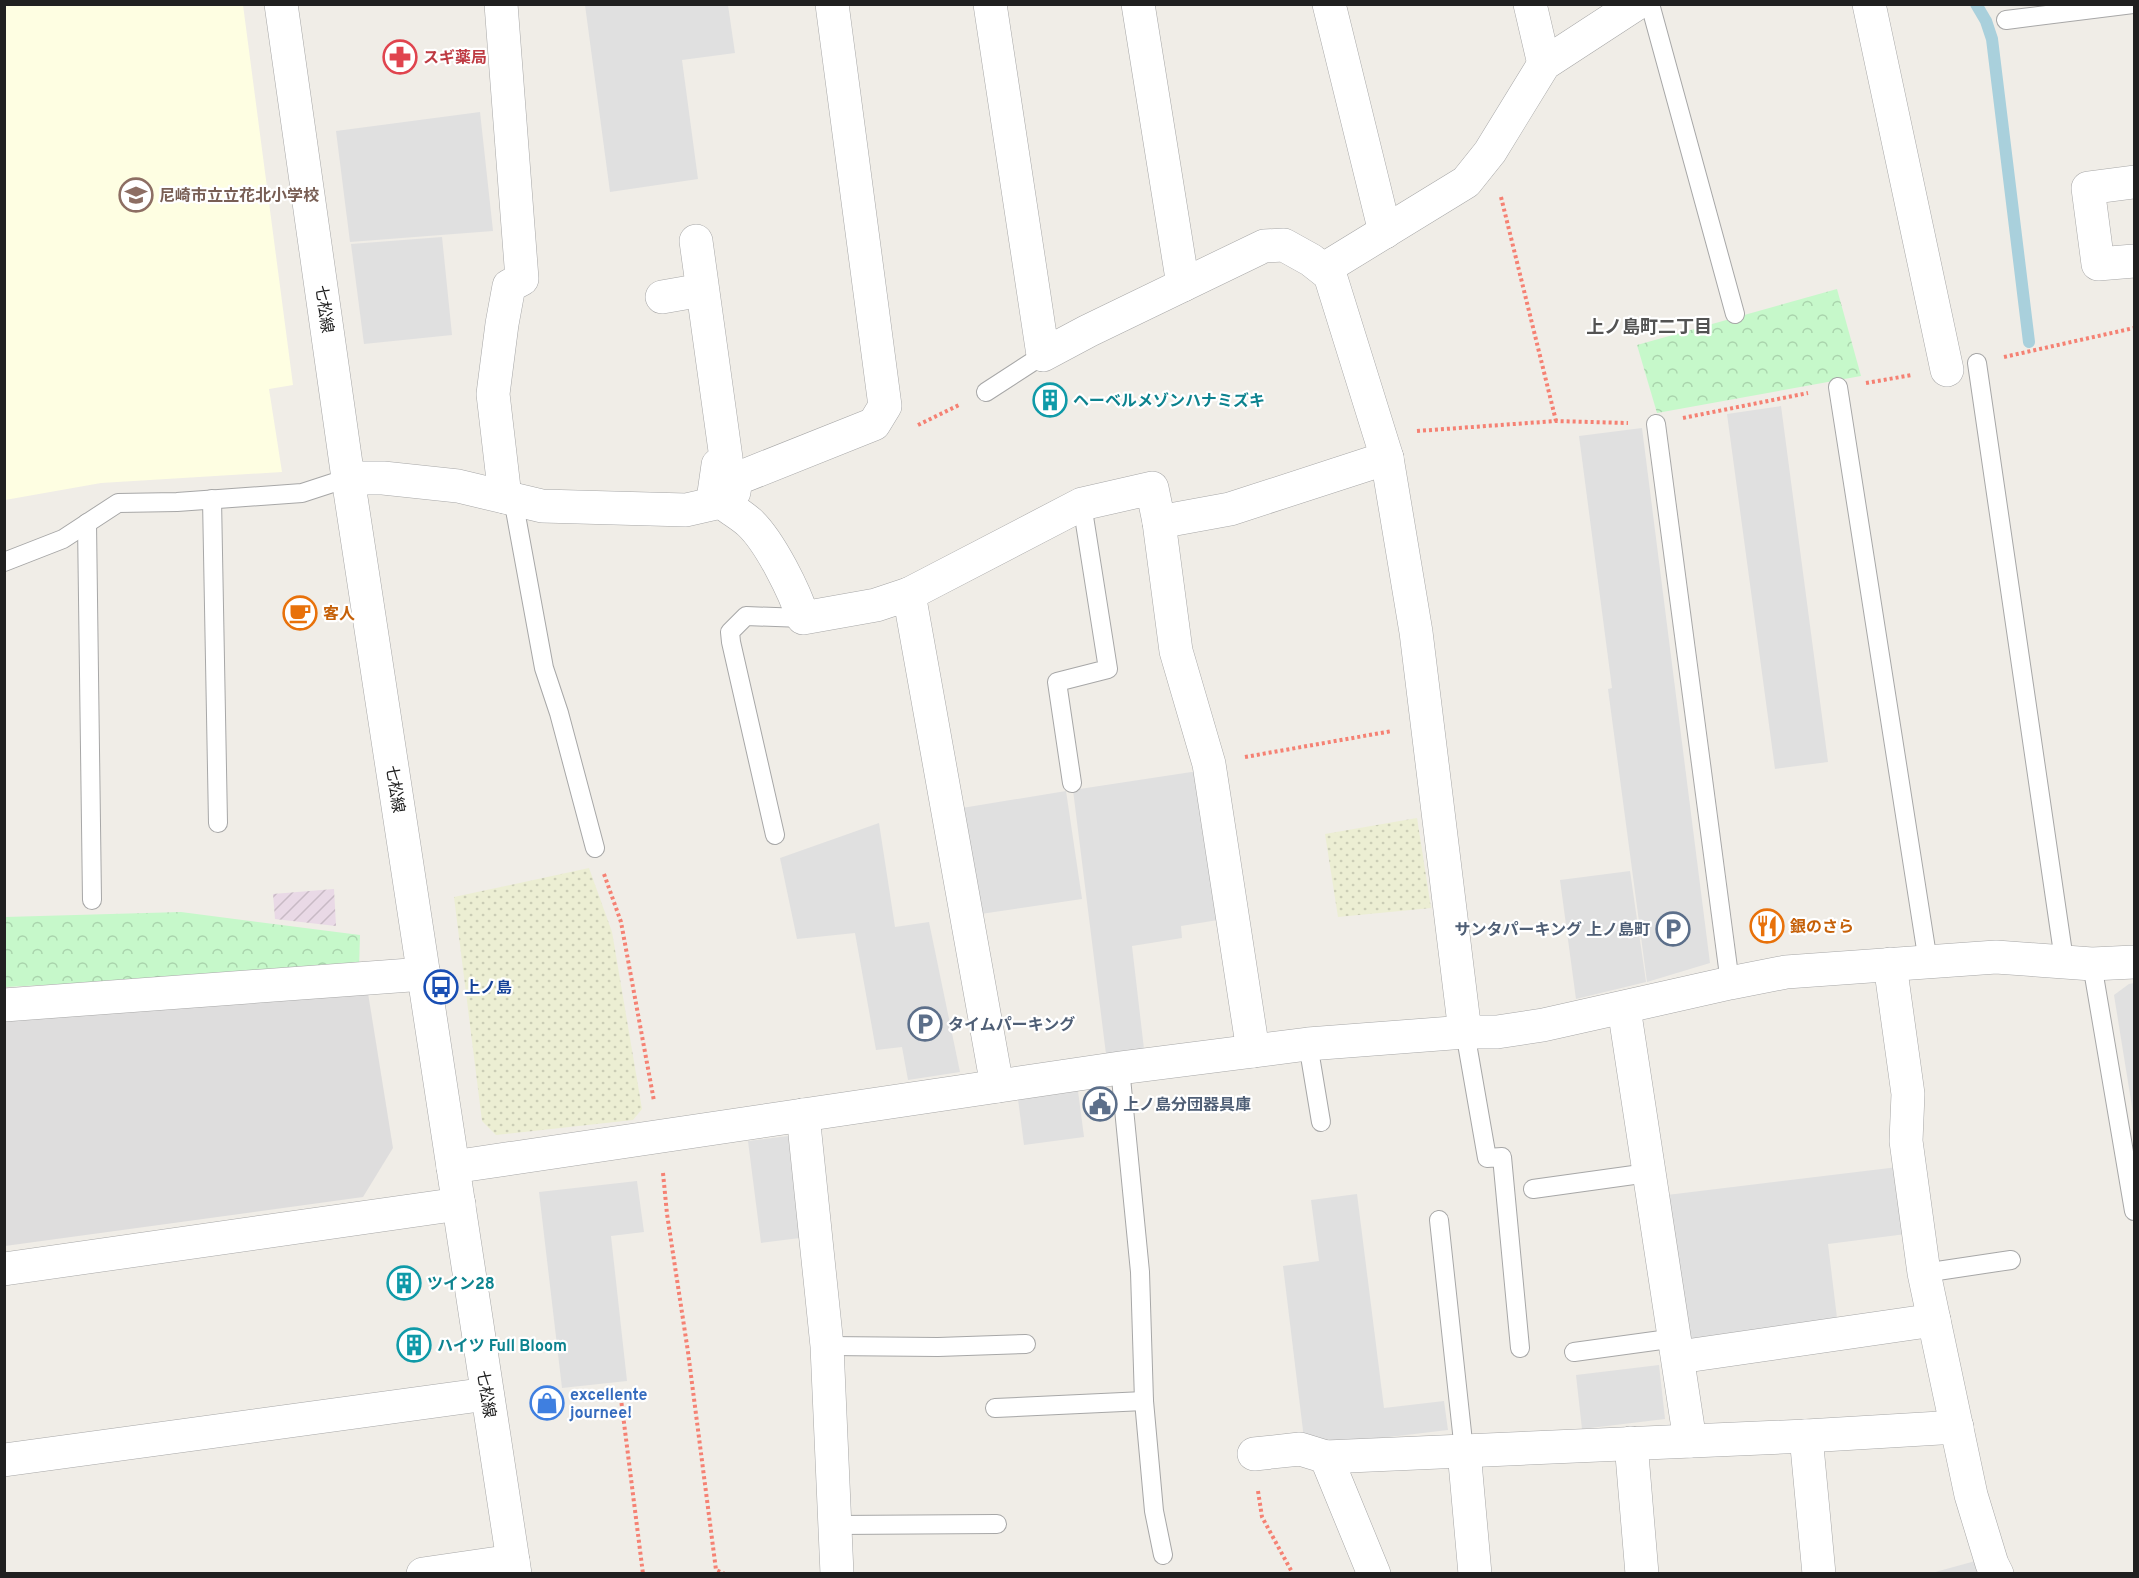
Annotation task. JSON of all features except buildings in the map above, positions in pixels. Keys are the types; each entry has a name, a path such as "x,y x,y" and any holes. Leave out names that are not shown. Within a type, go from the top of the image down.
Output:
{"street":[{"name":"七松線","path":"281,4 348,478 514,1567"},
{"path":"501,4 522,279 509,286 493,394 509,498"},
{"path":"348,478 383,478 458,486 542,506 686,510 721,502 735,492 736,479 874,424 885,406 832,4"},
{"path":"990,4 1043,355 1254,250 1275,244 1284,245 1311,260 1330,275 1384,446 1416,632 1465,1032"},
{"path":"1138,4 1183,285"},
{"path":"1329,4 1385,232"},
{"path":"1530,4 1544,64"},
{"path":"1324,269 1466,182 1490,152 1544,64 1636,4"},
{"path":"1869,4 1962,367"},
{"path":"2134,182 2088,188 2098,264 2134,261"},
{"path":"696,241 726,458 718,465 714,493 721,502 752,525 773,555 796,595 803,618 876,605 909,594 1082,504 1152,488 1160,522 1176,651 1209,764 1253,1051"},
{"path":"662,297 702,290"},
{"path":"1160,522 1230,509 1384,446"},
{"path":"909,594 997,1086"},
{"path":"453,1167 1120,1068 1308,1044 1465,1032 1497,1032 1543,1025 1730,982 1786,972 1996,957 2078,962 2134,962"},
{"path":"1890,964 1908,1094 1906,1140 1924,1273 1971,1495 1997,1574"},
{"path":"4,1005 424,974"},
{"path":"1624,1008 1690,1440"},
{"path":"803,1115 816,1259 827,1346 837,1574"},
{"path":"4,1269 459,1204"},
{"path":"1677,1348 1934,1320"},
{"path":"4,1460 488,1394"},
{"path":"1254,1454 1300,1449 1326,1457 1806,1436 1957,1427"},
{"path":"1806,1436 1819,1574"},
{"path":"1631,1443 1642,1574"},
{"path":"1464,1451 1475,1574"},
{"path":"1326,1457 1374,1574"},
{"path":"423,1574 514,1567"}],"lane":[{"path":"1650,4 1735,314"},
{"path":"2006,20 2133,4"},
{"path":"986,392 1043,355"},
{"path":"1962,367 2078,962 2134,1211"},
{"path":"1839,387 1928,962"},
{"path":"1656,424 1730,982"},
{"path":"4,562 63,539 118,502 177,502 302,493 348,478"},
{"path":"509,498 544,668 559,713 595,848"},
{"path":"212,499 218,823"},
{"path":"1072,783 1057,682 1108,669 1082,504"},
{"path":"87,523 92,900"},
{"path":"775,835 730,632 746,616 803,618"},
{"path":"1465,1032 1487,1158 1502,1157 1520,1348"},
{"path":"1308,1044 1321,1122"},
{"path":"1120,1068 1140,1272 1144,1401 1154,1511 1163,1555"},
{"path":"1533,1189 1648,1173"},
{"path":"1439,1220 1464,1451"},
{"path":"1924,1273 2011,1260"},
{"path":"827,1346 938,1347 1026,1344"},
{"path":"1574,1352 1677,1348"},
{"path":"995,1408 1144,1401"},
{"path":"835,1525 997,1524"}],"path":[{"path":"1490,152 1556,421"},
{"path":"1384,446 1556,421 1656,424 1839,387 1962,367 2134,328"},
{"path":"1209,764 1427,725"},
{"path":"595,848 621,922 660,1136 667,1214 688,1352 716,1570 725,1574"},
{"path":"620,1391 643,1574"},
{"path":"1254,1454 1262,1517 1293,1574"}],"shaded area":[{"name":"尼崎市立立花北小学校","path":"5,4 243,5 293,385 269,389 282,472 101,483 5,500"},
{"path":"585,5 728,5 735,53 682,60 698,179 610,192"},
{"path":"480,112 493,231 350,242 336,131"},
{"path":"442,237 452,335 364,344 351,244"},
{"path":"1781,406 1828,762 1775,769 1727,414"},
{"path":"1642,428 1710,963 1647,982 1608,689 1612,688 1579,436"},
{"path":"1198,771 1218,920 1181,926 1182,938 1132,946 1144,1049 1106,1054 1073,790"},
{"path":"1066,791 1082,899 974,915 956,809"},
{"path":"1417,818 1431,908 1338,917 1325,834"},
{"path":"879,823 895,927 929,922 960,1072 908,1080 902,1047 876,1050 855,933 797,939 780,858"},
{"path":"589,868 612,932 642,1109 633,1120 496,1135 482,1121 454,897"},
{"path":"1630,871 1646,982 1576,999 1560,880"},
{"path":"334,889 336,926 275,919 273,894"},
{"path":"2134,983 2134,1119 2114,995"},
{"path":"368,993 393,1148 363,1197 5,1246 4,1020"},
{"path":"1078,1091 1084,1137 1024,1145 1018,1099"},
{"path":"788,1136 800,1238 761,1243 748,1141"},
{"path":"1898,1167 1906,1234 1828,1244 1838,1326 1686,1345 1667,1195"},
{"path":"637,1181 644,1232 611,1236 627,1381 562,1388 539,1192"},
{"path":"1357,1194 1384,1408 1444,1401 1448,1430 1305,1447 1283,1266 1319,1261 1311,1200"},
{"path":"1659,1365 1665,1419 1582,1429 1576,1375"},
{"path":"1979,1560 1985,1574 1928,1574"}],"green space":[{"path":"1837,289 1861,376 1657,413 1637,345"},
{"path":"181,912 360,935 359,969 5,987 5,917"}],"waterway":[{"path":"1976,4 1986,21 1992,39 2029,342"}],"place":[{"name":"スギ薬局","path":"400,57"},
{"name":"尼崎市立立花北小学校","path":"136,195"},
{"name":"ヘーベルメゾンハナミズキ","path":"1050,400"},
{"name":"客人","path":"300,613"},
{"name":"銀のさら","path":"1767,926"},
{"name":"サンタパーキング 上ノ島町","path":"1673,929"},
{"name":"上ノ島","path":"441,987"},
{"name":"タイムパーキング","path":"925,1024"},
{"name":"上ノ島分団器具庫","path":"1100,1104"},
{"name":"ツイン28","path":"404,1283"},
{"name":"ハイツ Full Bloom","path":"414,1345"},
{"name":"excellente journee!","path":"547,1403"}],"district":[{"name":"上ノ島町二丁目","path":"1649,327"}]}
